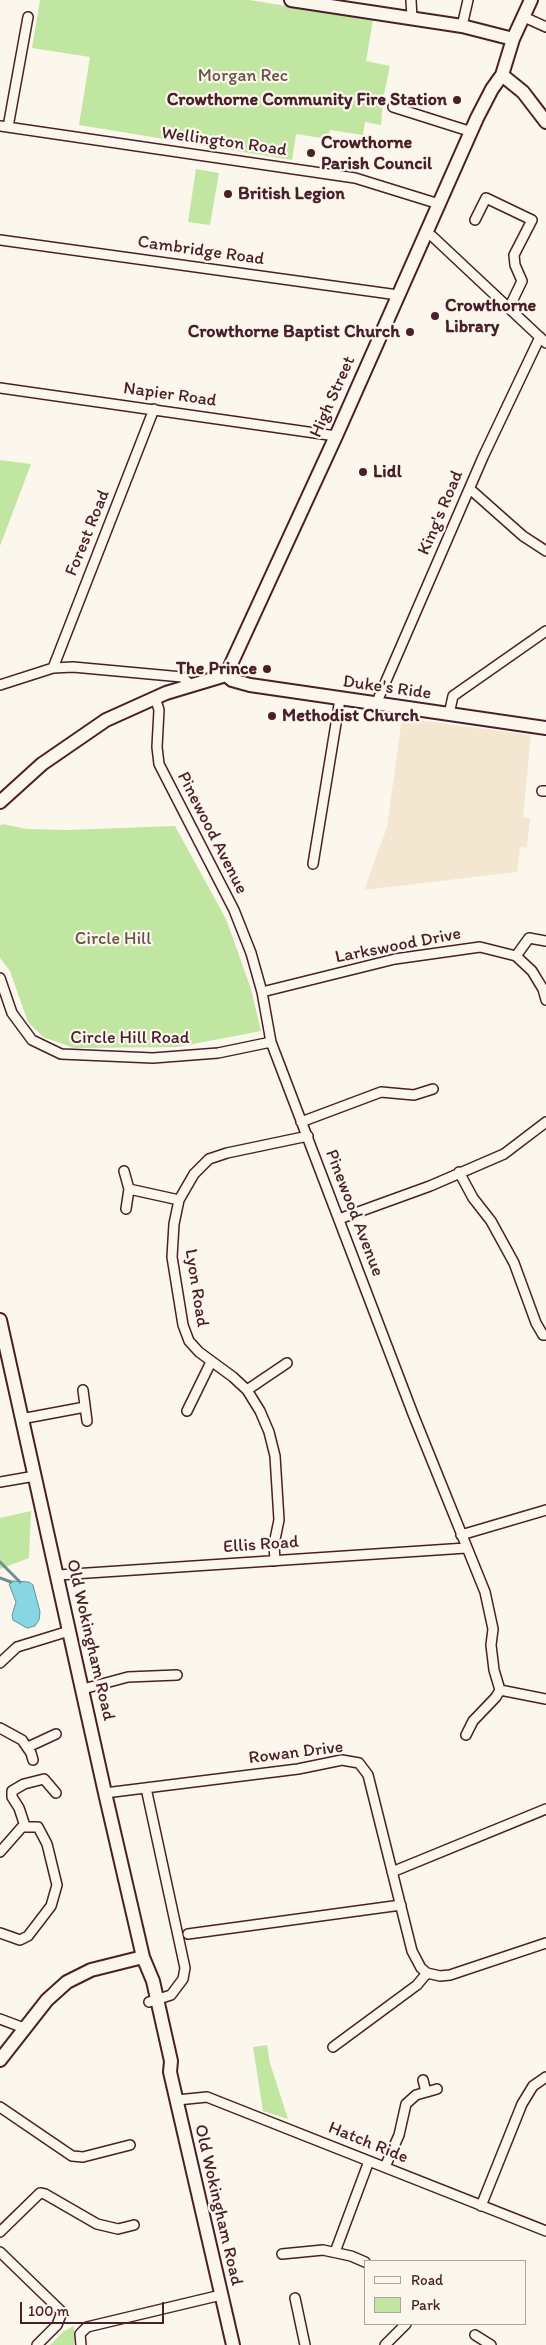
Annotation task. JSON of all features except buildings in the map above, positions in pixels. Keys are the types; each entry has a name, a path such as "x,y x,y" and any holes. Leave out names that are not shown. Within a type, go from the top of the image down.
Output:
{"street":[{"path":"291,0 337,4 412,19 462,26 514,39"},
{"path":"411,0 412,19"},
{"path":"462,26 468,0"},
{"name":"High Street","path":"226,675 336,436 472,132 492,89 502,75 514,39 531,0"},
{"path":"4,127 28,17"},
{"path":"524,17 546,27"},
{"path":"502,75 522,92 546,122"},
{"path":"394,107 472,132"},
{"name":"Wellington Road","path":"4,127 355,178 439,204"},
{"path":"475,220 486,198 532,220 514,255 514,265 522,281 509,308"},
{"path":"426,234 432,236 543,340"},
{"name":"Cambridge Road","path":"0,240 398,295"},
{"name":"King's Road","path":"376,704 470,489 543,340"},
{"name":"Napier Road","path":"0,388 336,436"},
{"name":"Forest Road","path":"53,668 154,409"},
{"path":"470,489 524,536 546,551"},
{"path":"449,714 453,696 546,631"},
{"path":"0,685 53,668 73,667 182,677 191,685"},
{"path":"0,802 60,749 106,720 155,697 226,675"},
{"name":"Duke's Ride","path":"226,675 232,680 250,685 546,728"},
{"name":"Pinewood Avenue","path":"155,697 159,710 157,747 159,764 234,910 251,953 262,992 272,1042 301,1122 466,1548 485,1592 490,1612 494,1670 500,1690"},
{"path":"313,864 340,699"},
{"path":"546,942 529,938 516,956 532,971 544,987 546,1000"},
{"name":"Larkswood Drive","path":"262,992 395,959 451,949 480,947 516,956"},
{"name":"Circle Hill Road","path":"0,978 12,1013 32,1040 61,1054 153,1058 218,1053 272,1042"},
{"path":"301,1122 381,1092 414,1095 433,1089"},
{"path":"339,1219 430,1186 504,1154 542,1128 546,1122"},
{"name":"Lyon Road","path":"275,1561 274,1544 280,1520 274,1456 269,1432 260,1411 247,1390 233,1377 211,1362 189,1341 183,1325 172,1257 174,1224 179,1200 194,1174 209,1160 227,1153 308,1136"},
{"path":"124,1171 129,1189 126,1209"},
{"path":"459,1172 472,1198 491,1221 514,1263 536,1323 543,1335 546,1336"},
{"path":"129,1189 179,1200"},
{"name":"Old Wokingham Road","path":"0,1320 144,1962 144,1977 153,2001 164,2063 170,2072 177,2100 233,2345"},
{"path":"187,1411 211,1362"},
{"path":"247,1390 287,1362"},
{"path":"83,1390 87,1421"},
{"path":"21,1419 85,1407"},
{"path":"0,1482 35,1476"},
{"path":"461,1535 546,1510"},
{"name":"Ellis Road","path":"58,1575 466,1548"},
{"path":"0,1663 17,1647 69,1631"},
{"path":"83,1689 128,1677 177,1674"},
{"path":"466,1735 473,1721 496,1697 500,1690 546,1699"},
{"path":"0,1728 28,1747 33,1760"},
{"path":"28,1747 56,1734"},
{"name":"Rowan Drive","path":"105,1793 319,1766 342,1760 359,1763 368,1775 414,1956 427,1973"},
{"path":"25,1826 19,1808 12,1797 12,1791 24,1784 44,1779 56,1792"},
{"path":"146,1788 185,1968 183,1979 171,1995 153,2001"},
{"path":"392,1872 546,1809"},
{"path":"0,1852 18,1830 25,1826 38,1827 47,1844 57,1885 56,1894 51,1906 24,1939 9,1938 0,1933"},
{"path":"188,1934 400,1905"},
{"path":"333,2047 417,1986 427,1973 440,1976 450,1975 546,1943"},
{"path":"0,2060 47,2000 74,1978 91,1970 144,1962"},
{"path":"0,2019 24,2028"},
{"path":"482,2206 522,2104 533,2086 546,2076"},
{"path":"423,2080 426,2092"},
{"path":"385,2168 399,2135 406,2104 413,2096 437,2089"},
{"name":"Hatch Ride","path":"177,2100 207,2097 546,2230"},
{"path":"0,2108 72,2156 83,2157 130,2145"},
{"path":"335,2252 369,2161"},
{"path":"0,2232 40,2193 45,2194 97,2224 118,2229 134,2225"},
{"path":"282,2254 308,2250 335,2252 364,2262"},
{"path":"1,2255 62,2312 57,2324 37,2345"},
{"path":"81,2345 80,2334 88,2327 221,2296"},
{"path":"294,2298 305,2345"},
{"path":"385,2345 405,2325"},
{"path":"475,2335 489,2345"}],"shaded area":[{"path":"402,718 531,735 523,817 530,818 527,848 520,847 517,872 364,890 387,827"}],"green space":[{"name":"Morgan Rec","path":"40,0 249,0 373,20 366,61 390,66 383,99 381,125 365,122 363,135 330,130 328,139 296,134 292,160 79,125 90,57 32,48"},
{"path":"196,169 219,173 210,225 188,222"},
{"path":"0,460 31,464 0,546"},
{"name":"Circle Hill","path":"2,824 27,829 68,830 175,826 226,919 251,989 261,1031 177,1047 74,1048 43,1037 28,1022 10,971 0,958 0,826"},
{"path":"31,1511 29,1558 0,1569 0,1518"},
{"path":"267,2045 270,2063 288,2119 263,2111 253,2047"},
{"path":"74,2326 74,2345 50,2345 64,2331"}],"water":[{"path":"13,1581 29,1582 33,1585 40,1612 39,1620 35,1626 27,1628 13,1620 12,1615 16,1602 9,1584"}],"waterway":[{"path":"0,1562 20,1582"},
{"path":"0,1578 11,1582"}],"place":[{"name":"Crowthorne Community Fire Station","path":"457,100"},
{"name":"Crowthorne Parish Council","path":"311,153"},
{"name":"British Legion","path":"228,194"},
{"name":"Crowthorne Library","path":"435,316"},
{"name":"Crowthorne Baptist Church","path":"410,332"},
{"name":"Lidl","path":"363,472"},
{"name":"The Prince","path":"267,669"},
{"name":"Methodist Church","path":"272,716"}]}
